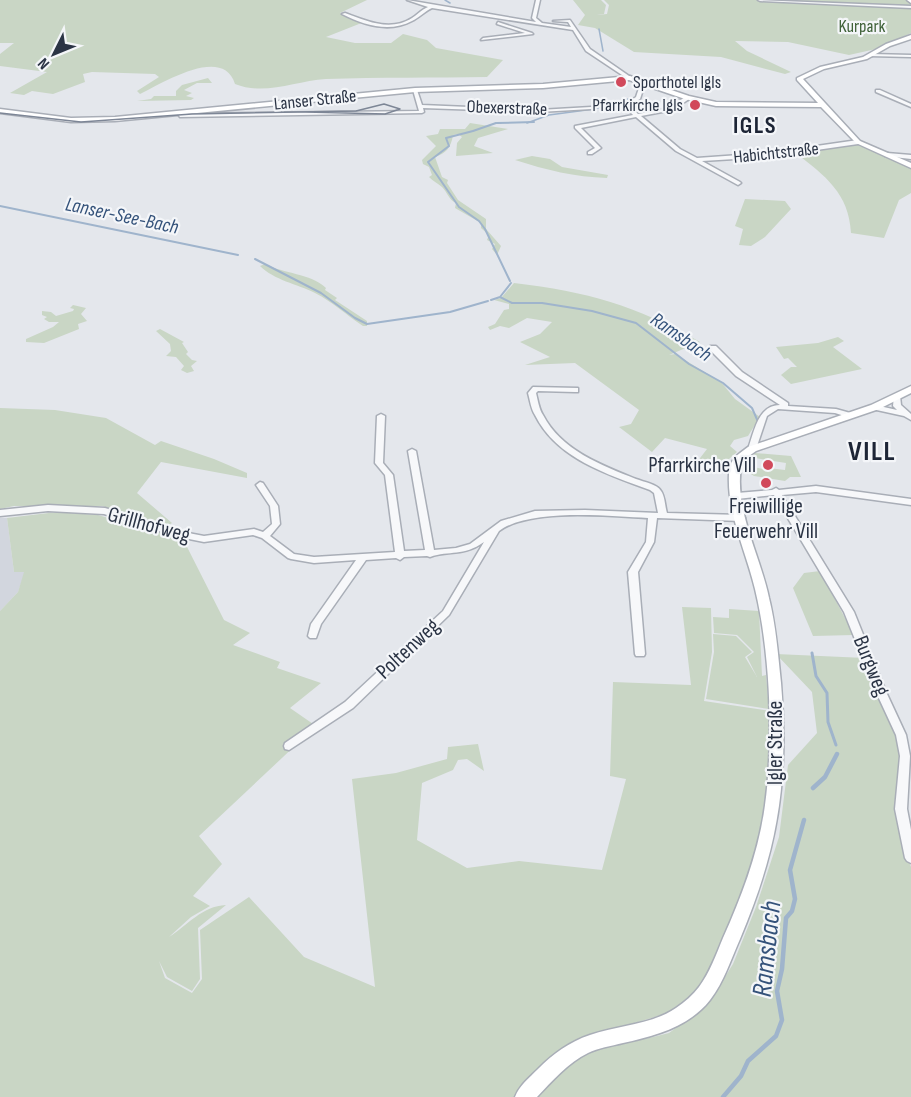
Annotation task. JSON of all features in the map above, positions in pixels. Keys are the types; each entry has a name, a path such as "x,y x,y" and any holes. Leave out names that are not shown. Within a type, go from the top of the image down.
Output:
{"main road":[{"path":"911,37 888,45 871,55 828,66 800,77 800,82 858,142 911,166"},
{"path":"630,78 687,98 744,105 821,105"},
{"name":"Lanser Straße","path":"0,111 89,120 180,115 415,90 543,86 630,78"},
{"path":"752,450 875,407 911,389"},
{"name":"Igler Straße","path":"524,1097 554,1066 589,1043 660,1026 695,1003 711,982 750,896 771,824 777,782 779,730 768,620 737,496 735,464 742,454 752,450"}],"street":[{"path":"409,0 433,7 573,29 590,52 630,78"},
{"path":"538,0 534,18 540,23"},
{"path":"760,0 911,7"},
{"path":"344,14 388,28 413,20 422,10 433,7"},
{"path":"480,14 480,16 531,34 483,39"},
{"path":"871,55 891,53 911,56"},
{"path":"643,83 638,98 626,106 693,160 738,183"},
{"path":"415,90 422,106"},
{"path":"878,91 911,106"},
{"path":"590,153 598,148 577,127 674,108 687,98"},
{"name":"Obexerstraße","path":"180,115 422,112 422,106 532,111 591,108"},
{"name":"Habichtstraße","path":"693,160 772,155 858,142"},
{"path":"887,155 911,157"},
{"path":"713,348 739,374 765,394 779,403 796,409"},
{"path":"575,390 536,389 532,393 534,407 549,430 578,458 658,492 658,515 650,542 633,572 640,654"},
{"path":"897,398 897,406 903,414"},
{"path":"752,450 764,415 776,407 836,411 851,416"},
{"path":"875,407 911,418"},
{"path":"381,416 379,463 389,475 400,557"},
{"path":"412,451 430,554"},
{"path":"260,485 274,506 276,524 265,536 287,554 303,559 400,557 470,548 513,519 542,514 741,518"},
{"path":"737,496 776,491 842,491 911,502"},
{"name":"Burgweg","path":"776,491 849,612 882,694 902,735 905,756 901,809 911,858"},
{"name":"Grillhofweg","path":"0,513 48,508 105,511 200,538 246,532 265,536"},
{"name":"Poltenweg","path":"290,746 349,705 446,613 498,527"},
{"path":"313,636 316,624 362,559"}],"shaded area":[{"path":"0,518 7,518 14,572 25,572 18,592 0,611"}],"green space":[{"path":"0,0 367,0 340,13 364,22 326,37 355,43 391,43 403,34 427,40 436,48 503,60 487,77 326,79 258,89 235,84 228,73 218,68 206,67 177,76 140,94 137,91 159,77 155,74 92,72 83,74 85,82 53,94 32,91 24,95 10,93 47,72 0,66 0,54 14,43 0,43"},
{"name":"Kurpark","path":"573,0 601,0 606,5 604,14 597,15 607,14 609,5 604,0 907,0 911,4 911,33 876,49 849,55 788,42 735,41 747,51 791,72 785,74 721,57 634,52 595,28 578,25 585,15"},
{"path":"208,78 212,83 197,83 184,90 192,93 186,96 194,98 191,100 137,101 151,99 154,96 176,96 176,91 182,85"},
{"path":"470,123 508,129 478,138 474,146 493,153 456,156 457,143 462,137 458,134 453,135 451,143 442,154 435,157 442,177 448,180 447,183 458,200 486,219 486,229 501,246 497,255 492,249 495,244 487,240 489,235 481,228 481,223 455,208 456,203 442,187 429,177 432,175 429,167 423,164 422,160 436,146 426,136 438,134 440,129 465,129"},
{"path":"855,144 911,168 911,193 899,200 884,238 851,233 846,207 834,187 796,153"},
{"path":"532,156 550,159 562,167 608,175 607,178 572,175 515,160"},
{"path":"745,199 785,201 791,209 765,237 751,246 739,245 743,229 735,226"},
{"path":"265,264 320,283 326,288 325,290 337,298 335,300 367,321 367,326 363,326 315,293 272,275 260,266"},
{"path":"514,283 565,291 610,302 654,318 700,342 669,355 675,354 721,382 735,399 760,417 748,436 734,440 730,446 737,452 726,465 697,462 707,449 665,438 652,452 619,427 631,424 639,410 575,363 525,365 550,357 520,342 540,334 552,322 527,318 509,328 500,326 490,330 488,327 495,324 504,310 509,309 509,304 494,300 501,298"},
{"path":"73,305 86,308 81,314 87,321 78,324 79,329 44,343 26,342 26,339 59,322 49,322 44,319 47,317 42,315 42,311 51,312 56,316 73,311 74,309 70,308"},
{"path":"160,329 184,342 182,343 188,352 186,354 192,360 197,361 191,366 194,371 187,373 181,370 184,366 176,357 166,356 171,351 170,344 156,331"},
{"path":"838,337 844,341 833,347 862,369 791,384 781,375 791,367 797,367 788,358 784,359 776,347 818,343"},
{"path":"0,408 55,410 106,418 155,445 161,441 214,459 247,473 247,478 161,462 137,493 172,523 167,526 102,506 14,506 0,509"},
{"path":"755,453 791,456 801,477 790,477 785,481 754,476 740,467","holes":["755,458 786,463 785,470 768,468 767,470 749,466"]},
{"path":"57,512 98,515 183,539 224,620 250,633 233,645 280,662 277,668 321,683 290,708 316,726 199,836 222,864 193,896 210,906 191,917 169,937 202,912 226,905 198,928 200,979 192,991 167,977 159,961 165,978 192,993 202,979 200,930 249,897 304,957 375,987 352,779 396,773 447,759 448,747 478,744 484,771 467,759 458,760 453,770 422,783 417,840 467,868 519,861 602,870 626,779 610,776 613,682 691,685 682,607 711,608 712,652 704,701 771,711 770,783 748,875 711,968 696,991 681,1006 634,1023 645,1039 669,1033 708,1004 733,964 756,907 779,837 788,765 817,733 812,692 776,654 865,658 896,729 901,751 907,856 911,867 911,1097 0,1097 0,611 18,592 24,572 14,572 7,518"},
{"path":"820,571 854,635 813,636 793,588 804,573"},
{"path":"729,609 759,611 762,676 766,675 769,709 706,699 714,652 713,634 736,636 752,652 745,657 757,677 747,657 754,652 737,635 714,633 713,617 729,618"}],"waterway":[{"name":"Ramsbach","path":"445,0 450,3"},
{"name":"Ramsbach","path":"599,29 603,51"},
{"name":"Ramsbach","path":"529,122 549,115 594,109 632,98"},
{"name":"Ramsbach","path":"501,123 497,123 529,122"},
{"name":"Ramsbach","path":"529,122 534,122"},
{"name":"Ramsbach","path":"496,123 446,138 449,146 428,162 459,207 479,221 485,229 510,281"},
{"name":"Lanser-See-Bach","path":"0,206 238,255"},
{"name":"Lanser-See-Bach","path":"255,259 321,293 367,324 450,312 488,301"},
{"name":"Ramsbach","path":"500,297 511,283"},
{"name":"Lanser-See-Bach","path":"491,300 500,297"},
{"name":"Ramsbach","path":"500,297 512,303 542,303 592,311 636,323 689,364 723,383 752,408 759,424"},
{"name":"Ramsbach","path":"812,653 816,676 827,693 828,722 836,745"},
{"name":"Ramsbach","path":"813,788 825,777 837,754"},
{"name":"Ramsbach","path":"723,1097 741,1076 748,1061 776,1036 782,1020 777,991 782,969 786,918 792,911 795,899 790,870 804,820"}],"tram line":[{"path":"0,113 81,122 192,114 356,111 384,104 400,109 385,114 306,112"}],"place":[{"name":"Sporthotel Igls","path":"621,82"},
{"name":"Pfarrkirche Igls","path":"695,105"},
{"name":"Pfarrkirche Vill","path":"768,465"},
{"name":"Freiwillige Feuerwehr Vill","path":"766,483"}],"district":[{"name":"IGLS","path":"755,125"},
{"name":"VILL","path":"872,451"}]}
